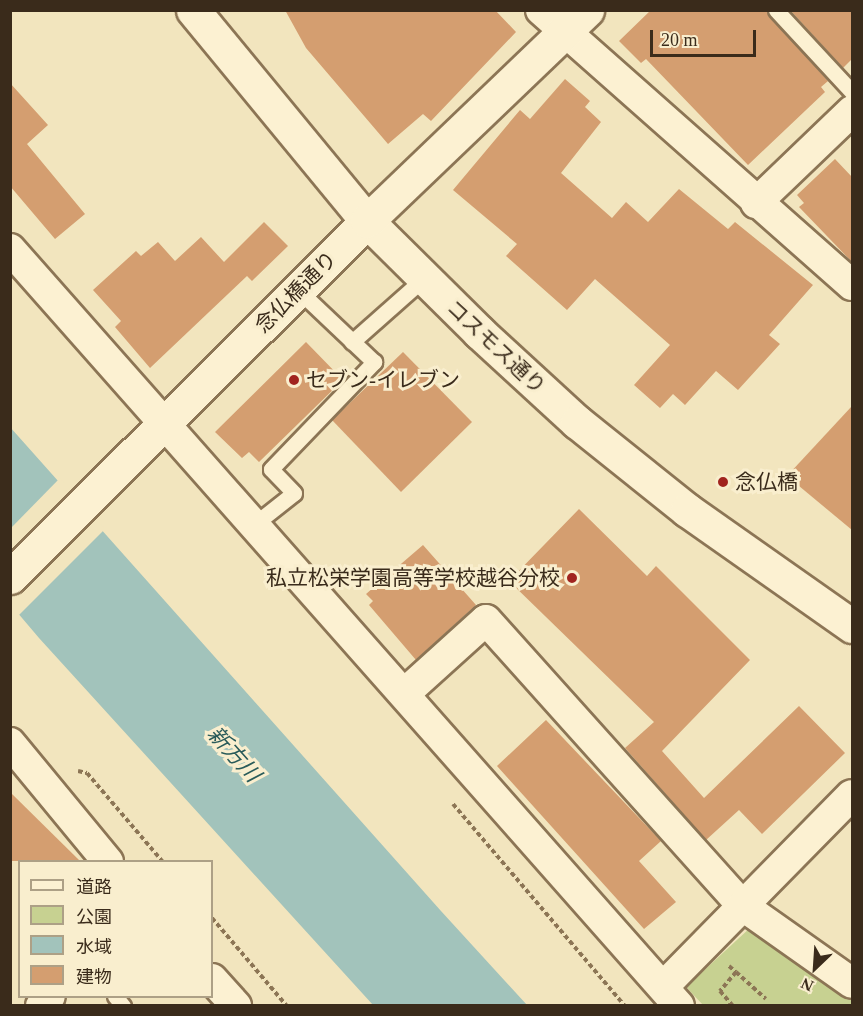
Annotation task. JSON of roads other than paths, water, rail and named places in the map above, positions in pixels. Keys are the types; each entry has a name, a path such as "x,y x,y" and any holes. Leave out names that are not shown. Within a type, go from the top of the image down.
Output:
{"street":[{"name":"コスモス通り","path":"193,10 367,221 577,422 687,510 852,626"},
{"path":"541,10 576,21 756,203 852,285"},
{"name":"念仏橋通り","path":"10,578 367,221 576,21"},
{"path":"756,203 852,111"},
{"path":"10,249 256,523 671,996 743,906 852,795"},
{"path":"404,694 486,620 743,906 852,983"},
{"path":"10,743 107,860"},
{"path":"213,980 236,1005"}],"lane":[{"path":"776,10 852,92"},
{"path":"352,342 424,278"},
{"path":"256,523 294,493 271,469 374,362 298,290"}],"water":[{"name":"新方川","path":"10,427 527,1005 373,1005 39,638 11,605"}],"place":[{"name":"セブン-イレブン","path":"294,380"},
{"name":"念仏橋","path":"723,482"},
{"name":"私立松栄学園高等学校越谷分校","path":"572,578"}]}
